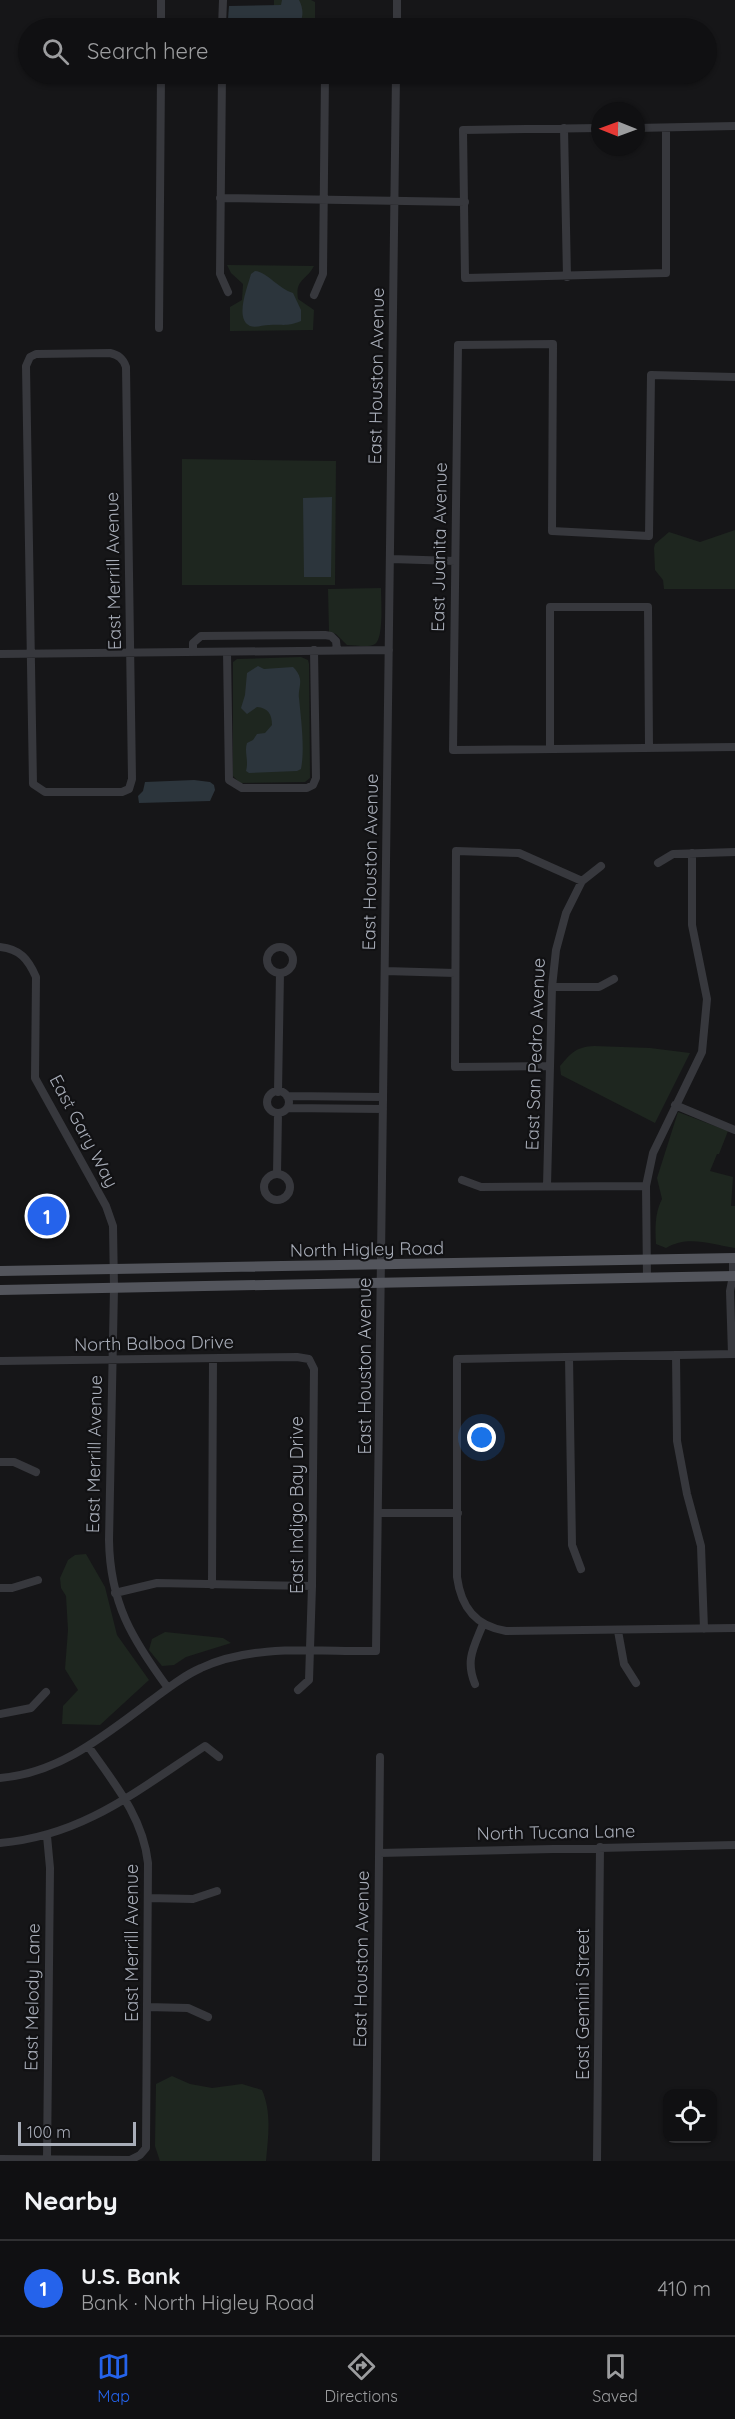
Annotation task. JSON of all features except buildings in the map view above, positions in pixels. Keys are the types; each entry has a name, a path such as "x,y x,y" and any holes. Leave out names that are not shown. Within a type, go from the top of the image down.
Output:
{"main road":[{"name":"North Higley Road","path":"0,1290 114,1278 381,1265 734,1258"},
{"name":"North Higley Road","path":"0,1271 114,1278 381,1283 734,1278"}],"street":[{"path":"161,0 161,18"},
{"path":"222,18 223,0"},
{"path":"397,0 397,18"},
{"path":"159,328 161,84"},
{"path":"222,84 220,274 228,292"},
{"path":"315,295 323,274 325,84"},
{"name":"East Houston Avenue","path":"310,1652 376,1652 396,84"},
{"path":"645,128 735,126"},
{"path":"564,128 567,277"},
{"path":"591,128 464,130 465,278 666,273 666,128"},
{"path":"220,198 465,202"},
{"name":"East Juanita Avenue","path":"550,749 453,750 458,345 553,344 552,531 649,536 651,375 735,377"},
{"name":"East Merrill Avenue","path":"110,353 124,361 126,367 132,779 129,789 122,792 45,792 33,784 30,654 26,366 30,357 36,354 110,353"},
{"path":"391,560 455,561"},
{"path":"649,747 648,607 550,607 550,749 735,747"},
{"path":"193,652 193,643 201,636 325,635 331,636 336,641 337,650"},
{"path":"227,652 229,780 242,788 308,788 313,785 316,778 314,650"},
{"path":"0,654 389,650"},
{"path":"550,1066 455,1067 456,851 519,853 582,881"},
{"path":"658,862 673,854 735,852"},
{"path":"647,1278 646,1186 653,1153 702,1052 707,999 692,925 692,853"},
{"name":"East San Pedro Avenue","path":"547,1186 552,987 556,950 566,913 582,881 601,866"},
{"name":"East Gary Way","path":"0,947 11,948 20,953 30,963 36,977 36,1078 109,1214 112,1226 114,1278"},
{"path":"385,971 455,973"},
{"path":"278,1092 280,973"},
{"path":"552,987 598,987 614,979"},
{"path":"278,1113 270,1109 267,1102 269,1096 278,1092 287,1096 383,1097"},
{"path":"287,1096 288,1108"},
{"path":"675,1105 735,1130"},
{"path":"278,1113 288,1108 383,1108"},
{"path":"277,1174 278,1113"},
{"path":"462,1180 481,1187 646,1186"},
{"path":"734,1258 734,1278 730,1291 733,1354 457,1359 459,1592 472,1616 483,1624 506,1631 735,1628"},
{"name":"East Merrill Avenue","path":"114,1278 109,1540 111,1574 114,1593 130,1634 168,1688"},
{"path":"676,1355 677,1442 687,1494 701,1546 704,1629"},
{"name":"North Balboa Drive","path":"0,1361 297,1357 309,1359"},
{"path":"569,1357 572,1545 580,1569"},
{"path":"212,1585 213,1359"},
{"name":"East Indigo Bay Drive","path":"298,1690 309,1680 310,1652 314,1369 309,1359"},
{"path":"0,1461 14,1462 36,1472"},
{"path":"379,1513 458,1513"},
{"path":"0,1588 12,1588 38,1580"},
{"path":"114,1593 156,1583 312,1586"},
{"path":"475,1684 470,1671 470,1659 483,1624"},
{"path":"618,1631 624,1664 636,1683"},
{"path":"0,1778 46,1768 88,1746 168,1688 201,1668 224,1659 253,1653 310,1652"},
{"path":"0,1714 31,1708 46,1692"},
{"name":"East Merrill Avenue","path":"46,2159 130,2160 140,2155 146,2148 147,1849 137,1820 125,1799 88,1746"},
{"path":"0,1843 47,1836 91,1819 206,1746 219,1757"},
{"name":"East Houston Avenue","path":"376,2161 380,1757"},
{"name":"East Melody Lane","path":"46,2159 50,1868 47,1836"},
{"name":"North Tucana Lane","path":"379,1853 735,1845"},
{"name":"East Gemini Street","path":"597,2161 600,1847"},
{"path":"148,1898 193,1899 217,1892"},
{"path":"147,2007 188,2008 208,2017"},
{"path":"0,2159 46,2159"}],"shaded area":[{"path":"274,0 311,0 315,2 315,18 274,18"},
{"path":"282,0 299,0 302,7 302,18 228,18 229,6 281,5"},
{"path":"227,265 314,266 300,284 297,292 298,299 314,310 313,330 230,331 230,307 242,300 243,284 231,273"},
{"path":"255,271 264,274 293,293 301,310 301,321 288,325 255,327 245,322 243,302 251,274"},
{"path":"182,459 336,461 335,585 182,585"},
{"path":"332,497 331,577 304,577 303,498"},
{"path":"735,530 735,589 664,589 663,580 655,570 654,548 655,544 669,532 700,542"},
{"path":"381,588 381,627 375,644 347,645 336,634 329,632 328,589"},
{"path":"301,657 308,660 309,664 310,778 305,782 240,783 233,776 233,662 237,659"},
{"path":"258,666 264,669 293,667 299,676 303,752 301,769 297,771 249,773 246,771 247,743 257,734 265,733 272,725 267,710 257,707 247,714 241,708 247,673"},
{"path":"194,780 210,782 214,785 215,790 210,801 139,803 138,796 143,791 145,782"},
{"path":"594,1046 650,1048 690,1053 655,1123 561,1075 560,1066 571,1054 578,1049"},
{"path":"678,1112 728,1131 710,1171 733,1177 731,1206 735,1206 735,1248 691,1241 666,1248 656,1244 657,1215 662,1199 657,1178"},
{"path":"86,1554 105,1587 117,1635 149,1680 100,1725 62,1724 63,1706 78,1690 65,1669 68,1630 66,1596 61,1588 60,1578 68,1560 75,1555"},
{"path":"165,1632 223,1638 231,1643 186,1657 174,1665 162,1666 149,1650 152,1639"},
{"path":"172,2076 190,2084 212,2088 242,2084 262,2090 268,2116 266,2161 160,2161 155,2146 156,2084"}],"place":[{"name":"U.S. Bank","path":"47,1216"}]}
